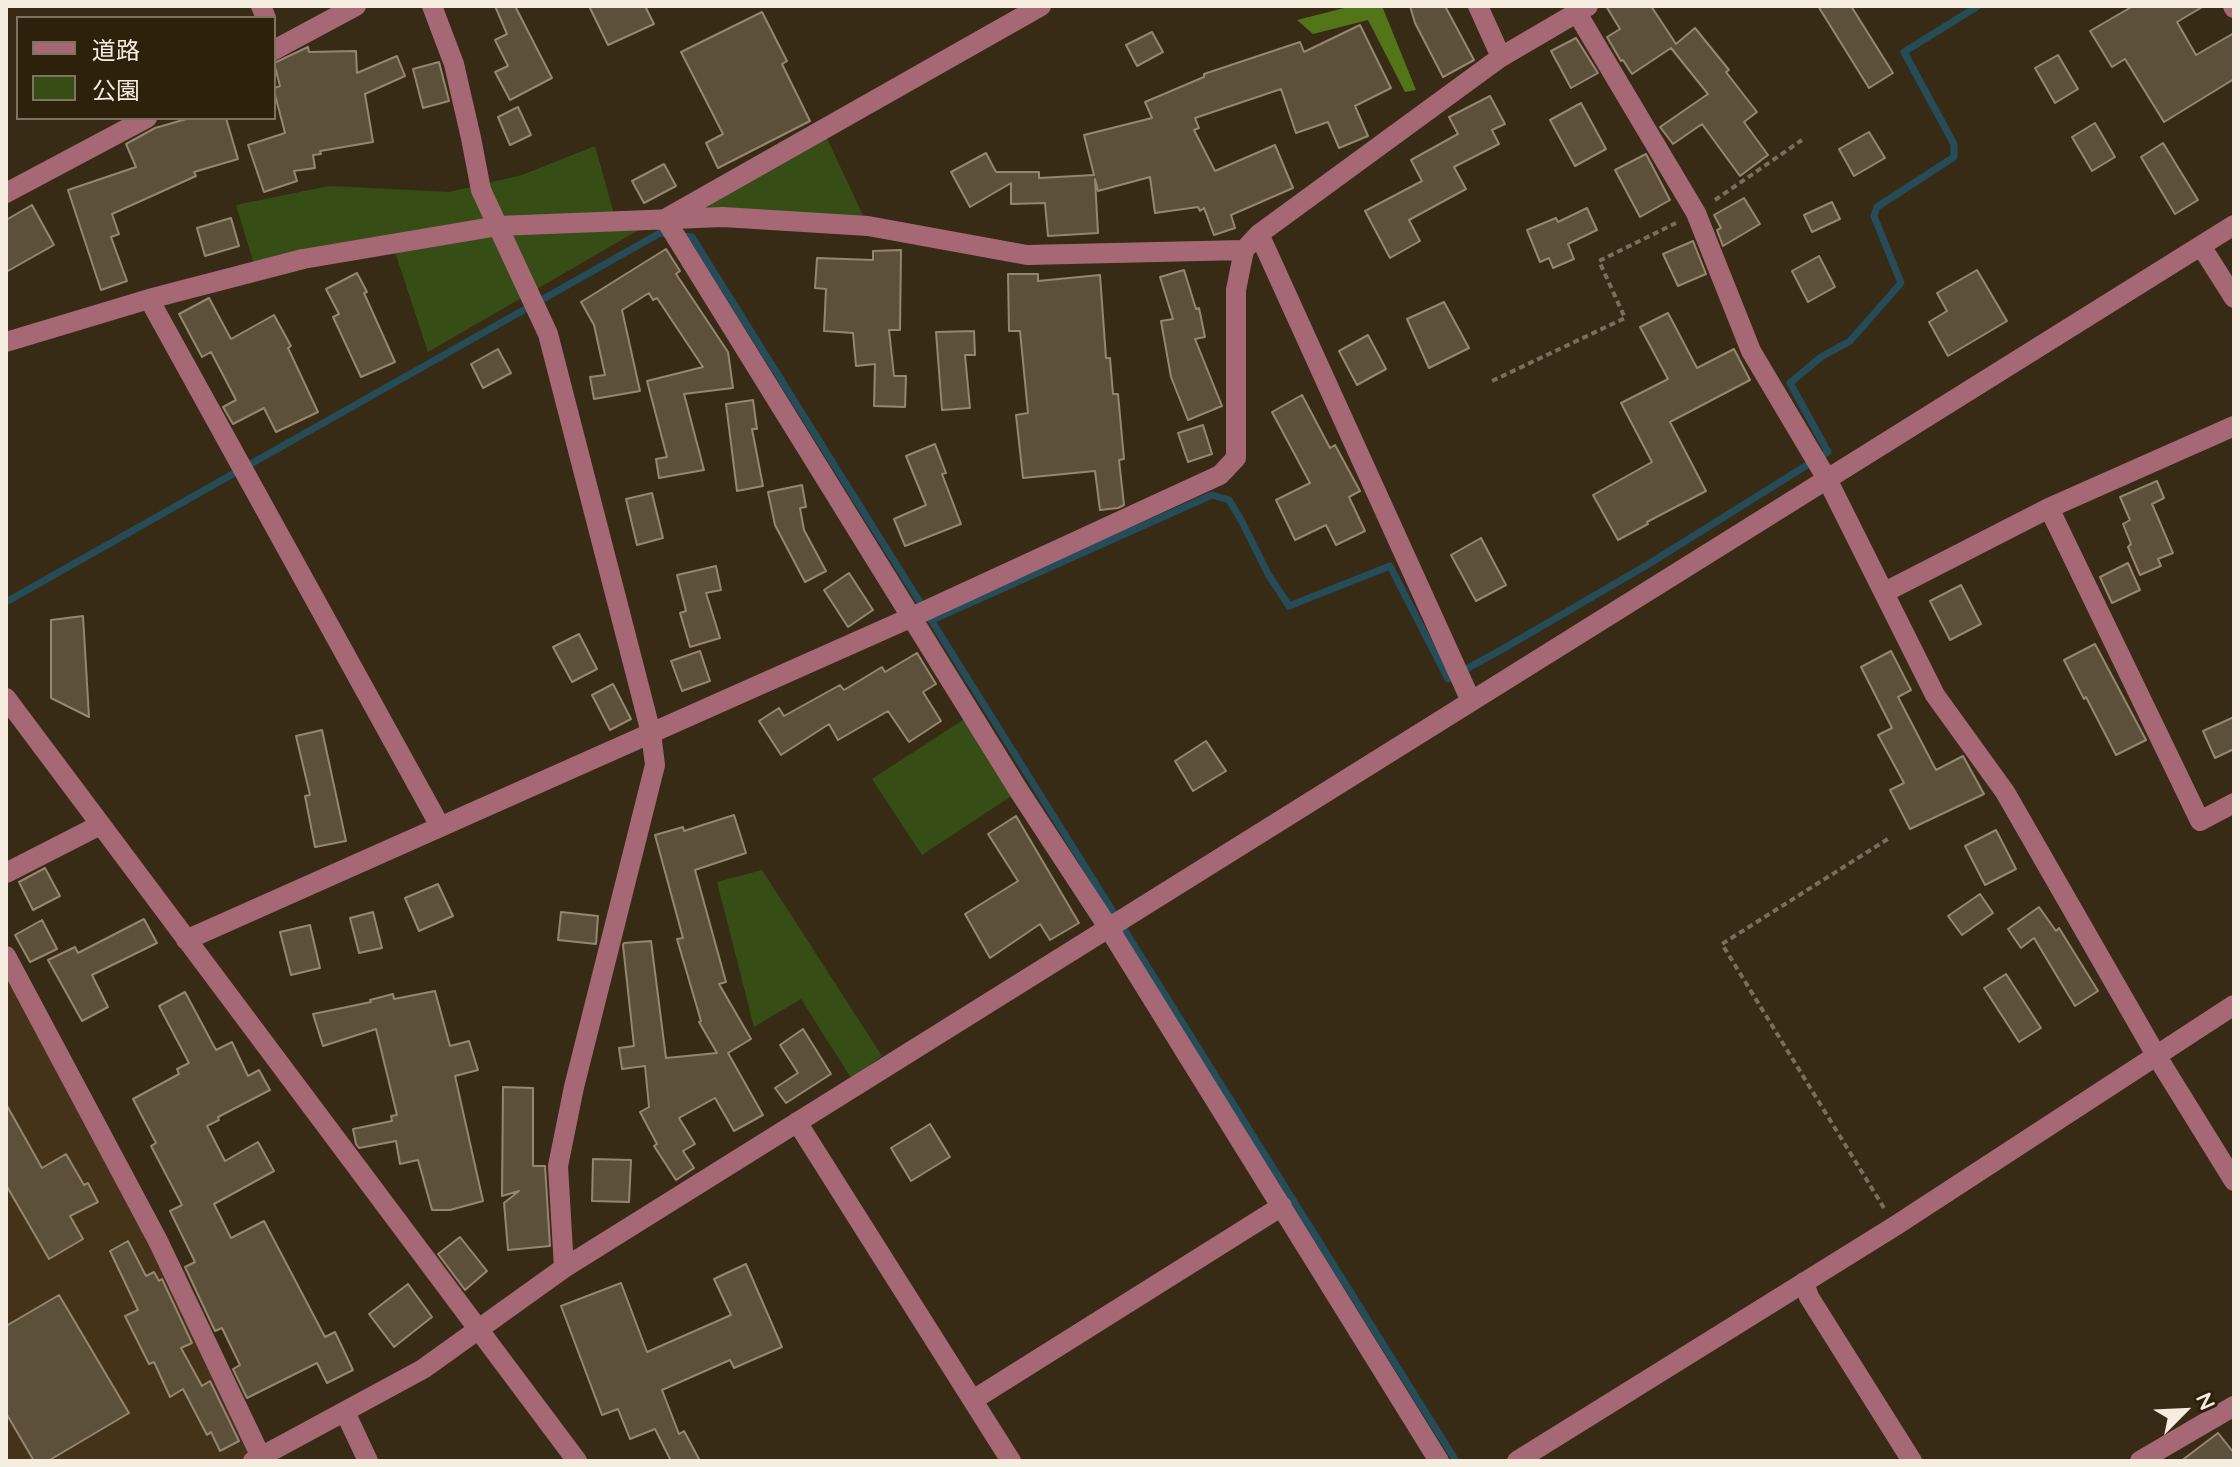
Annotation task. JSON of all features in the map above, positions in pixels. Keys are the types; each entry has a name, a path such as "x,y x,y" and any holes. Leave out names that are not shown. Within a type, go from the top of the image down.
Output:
{"street":[{"path":"276,44 356,6"},
{"path":"432,6 454,64 481,190 548,334 651,733 655,765 574,1087 558,1166 564,1268"},
{"path":"665,219 1041,6"},
{"path":"1478,6 1501,57"},
{"path":"186,940 912,617 1220,475 1236,458 1236,290 1244,250 1259,234 1501,57 1582,9 1696,213 1751,351 1827,479 1935,695 2005,792 2156,1055 2234,1181"},
{"path":"6,193 143,120"},
{"path":"6,342 149,299 303,259 498,226 723,217 868,226 1027,255 1244,250"},
{"path":"665,219 1439,1461"},
{"path":"6,956 158,1241 257,1459 423,1369 564,1268 2234,225"},
{"path":"1259,234 1471,701"},
{"path":"2201,246 2234,298"},
{"path":"149,299 440,826"},
{"path":"1885,592 2049,508 2234,426"},
{"path":"2049,508 2200,821 2234,803"},
{"path":"6,698 577,1461"},
{"path":"6,873 100,825"},
{"path":"1517,1461 1895,1226 2234,1005"},
{"path":"797,1122 1011,1461"},
{"path":"973,1400 1282,1206"},
{"path":"1804,1282 1809,1297 1912,1461"},
{"path":"2140,1461 2234,1406"},
{"path":"345,1412 368,1461"}],"path":[{"path":"1492,381 1625,318 1599,261 1696,213 1802,140"},
{"path":"1891,837 1722,944 1895,1226"}],"shaded area":[{"path":"6,958 261,1457 254,1461 6,1461"}],"green space":[{"path":"1352,6 1382,6 1416,90 1405,92 1368,20 1313,34 1297,20"},
{"path":"823,130 868,226 681,210"},
{"path":"595,146 616,221 656,220 428,352 395,252 256,271 236,205 329,186 449,192 522,175"},
{"path":"969,716 1019,791 922,855 872,779"},
{"path":"762,870 882,1056 851,1078 801,999 754,1027 717,882"}],"building":[{"path":"495,6 515,6 552,78 510,100 495,72 508,66 495,40 507,34"},
{"path":"589,6 645,6 654,24 608,45"},
{"path":"1410,6 1445,6 1474,60 1443,77 1415,23"},
{"path":"1606,6 1651,6 1676,44 1695,28 1729,70 1726,72 1757,112 1744,122 1768,155 1740,176 1702,124 1673,144 1660,127 1708,94 1671,48 1632,74 1607,37 1620,29"},
{"path":"1818,6 1851,6 1893,73 1869,88"},
{"path":"2133,6 2204,6 2177,22 2196,55 2234,33 2234,79 2164,122 2125,59 2112,67 2090,31"},
{"path":"762,12 787,61 782,64 810,121 718,168 706,143 723,134 681,52"},
{"path":"1360,25 1391,88 1355,106 1368,136 1339,148 1328,122 1296,133 1281,89 1195,118 1199,128 1194,130 1215,171 1275,145 1293,188 1231,215 1235,228 1214,235 1204,208 1200,211 1198,207 1155,213 1150,177 1098,191 1095,179 1098,233 1048,236 1045,203 1011,204 1011,183 970,207 951,172 986,153 996,172 1039,172 1039,178 1094,175 1084,135 1152,118 1145,102 1204,77 1204,74 1300,42 1304,52"},
{"path":"1152,32 1163,52 1137,66 1126,45"},
{"path":"1576,38 1598,73 1571,88 1551,51"},
{"path":"308,47 309,52 356,51 357,73 397,56 405,76 365,94 373,142 320,151 321,154 313,155 315,168 294,171 297,181 264,192 248,145 285,133 276,99 276,87 280,86 276,62"},
{"path":"2058,55 2078,89 2055,103 2035,68"},
{"path":"439,62 449,101 423,108 413,69"},
{"path":"1490,96 1505,124 1492,130 1499,144 1454,167 1466,189 1409,220 1420,241 1390,258 1365,211 1422,181 1411,160 1458,134 1449,117"},
{"path":"1581,103 1606,149 1575,166 1550,120"},
{"path":"518,107 531,135 510,145 498,117"},
{"path":"183,120 227,120 238,159 194,172 196,176 112,214 119,234 111,237 127,281 101,290 68,190 136,167 126,144 155,128"},
{"path":"2095,123 2115,157 2092,171 2072,137"},
{"path":"1869,132 1885,158 1854,176 1839,149"},
{"path":"2163,143 2198,200 2175,214 2141,157"},
{"path":"1646,154 1670,200 1640,217 1615,170"},
{"path":"664,164 676,186 644,203 632,181"},
{"path":"1744,198 1760,224 1723,246 1717,230 1721,228 1714,215"},
{"path":"1832,202 1840,219 1812,232 1804,215"},
{"path":"32,205 54,245 6,272 6,220"},
{"path":"1587,208 1597,230 1568,244 1574,259 1553,268 1549,258 1540,262 1527,230 1556,218 1558,222"},
{"path":"231,218 239,246 205,256 197,228"},
{"path":"1693,241 1706,274 1678,286 1663,254"},
{"path":"666,249 680,271 676,274 728,352 733,388 684,394 704,470 659,478 656,459 667,457 647,381 703,367 657,298 653,300 649,293 622,310 640,391 594,399 590,377 605,375 594,325 581,302"},
{"path":"901,250 900,330 889,330 894,376 906,376 905,407 874,406 875,364 856,366 853,333 824,331 826,289 815,288 817,258 873,260 873,251"},
{"path":"1819,256 1835,287 1808,302 1792,271"},
{"path":"1184,270 1196,309 1199,308 1205,337 1195,339 1222,406 1188,420 1171,377 1161,321 1173,319 1160,277"},
{"path":"1977,270 2007,321 1948,356 1929,322 1947,311 1937,293"},
{"path":"357,273 395,362 361,377 333,317 339,314 326,289"},
{"path":"1008,274 1038,274 1038,281 1100,275 1106,358 1110,358 1113,394 1118,394 1124,459 1119,460 1124,505 1118,508 1100,510 1095,471 1023,478 1016,415 1028,413 1020,331 1009,331"},
{"path":"209,298 231,339 274,315 291,346 288,348 318,412 276,432 264,408 233,424 223,407 236,400 211,352 202,357 179,314"},
{"path":"1444,302 1469,348 1429,368 1407,319"},
{"path":"1668,313 1697,368 1734,349 1750,380 1670,422 1706,491 1618,540 1593,495 1652,462 1621,403 1668,379 1640,327"},
{"path":"974,331 975,355 965,355 970,408 942,410 936,332"},
{"path":"1368,335 1386,369 1357,385 1339,351"},
{"path":"498,349 511,373 483,388 471,364"},
{"path":"1302,395 1330,448 1335,445 1360,491 1349,497 1365,531 1336,545 1326,525 1295,540 1276,500 1310,483 1272,412"},
{"path":"753,400 757,429 752,429 763,486 737,491 726,404"},
{"path":"1203,425 1212,454 1188,462 1178,433"},
{"path":"935,444 946,473 942,474 961,524 905,546 894,519 926,505 906,456"},
{"path":"2157,481 2164,498 2152,504 2173,553 2158,559 2161,566 2140,575 2128,547 2131,544 2123,524 2130,520 2120,497"},
{"path":"802,485 806,507 800,508 804,530 826,571 805,582 775,525 768,492"},
{"path":"652,493 663,538 637,545 626,499"},
{"path":"1481,538 1506,585 1476,601 1451,555"},
{"path":"2128,563 2140,590 2112,603 2100,577"},
{"path":"716,566 721,590 706,593 720,638 690,647 680,613 686,611 677,575"},
{"path":"849,573 873,610 848,627 824,590"},
{"path":"1961,585 1981,624 1950,640 1930,601"},
{"path":"83,616 89,717 51,698 51,620"},
{"path":"579,634 597,669 572,682 553,647"},
{"path":"2095,644 2146,740 2116,755 2064,660"},
{"path":"700,651 710,681 682,691 671,661"},
{"path":"1891,651 1911,690 1898,697 1936,770 1963,756 1984,794 1910,829 1890,790 1904,783 1878,735 1892,728 1861,667"},
{"path":"917,653 936,684 923,692 941,721 909,742 888,711 838,740 829,724 781,755 759,721 779,708 784,716 840,685 844,690 882,667 885,672"},
{"path":"613,684 631,719 610,730 592,695"},
{"path":"2234,717 2234,749 2215,758 2203,731"},
{"path":"322,730 346,841 315,847 305,796 310,795 296,736"},
{"path":"1206,741 1226,771 1193,791 1175,761"},
{"path":"734,815 746,853 695,870 726,982 719,984 751,1039 728,1053 763,1115 734,1131 715,1098 679,1118 695,1144 683,1151 694,1168 676,1180 654,1146 657,1144 640,1112 649,1107 645,1066 622,1069 619,1048 634,1046 623,945 651,941 666,1058 717,1053 699,1022 677,939 683,938 655,835 683,827 684,831"},
{"path":"1016,816 1079,923 1050,940 1040,924 990,958 965,914 1018,881 988,834"},
{"path":"1996,830 2016,869 1985,885 1965,846"},
{"path":"45,868 60,896 33,910 19,882"},
{"path":"438,884 453,916 419,931 405,898"},
{"path":"1980,894 1993,913 1962,935 1948,916"},
{"path":"2039,907 2056,931 2059,928 2098,991 2075,1006 2034,938 2021,948 2008,929"},
{"path":"373,912 382,948 359,953 350,918"},
{"path":"561,912 598,916 596,944 558,940"},
{"path":"144,919 157,943 92,975 108,1007 82,1021 48,960 75,947 78,953"},
{"path":"42,920 57,949 30,962 15,935"},
{"path":"310,925 320,968 291,975 280,932"},
{"path":"2006,974 2041,1028 2019,1042 1984,988"},
{"path":"435,991 450,1046 469,1041 478,1070 455,1076 483,1201 450,1210 432,1210 418,1160 400,1164 396,1141 359,1148 356,1144 353,1129 392,1121 391,1116 397,1115 376,1029 323,1046 313,1014 371,1002 393,994 394,999"},
{"path":"185,992 216,1050 232,1042 248,1076 259,1070 270,1090 207,1126 225,1161 258,1142 274,1171 214,1204 231,1238 264,1221 325,1337 335,1332 353,1370 327,1383 317,1363 247,1398 233,1369 240,1365 222,1328 215,1331 185,1267 195,1262 170,1211 182,1205 151,1146 156,1143 133,1099 179,1074 177,1069 189,1063 159,1006"},
{"path":"803,1029 831,1074 786,1103 775,1088 798,1073 780,1045"},
{"path":"503,1087 533,1088 533,1166 545,1166 550,1246 508,1250 504,1203 519,1191 502,1196"},
{"path":"6,1104 42,1168 66,1154 98,1202 70,1216 83,1239 49,1259 6,1185"},
{"path":"930,1124 950,1157 911,1181 891,1148"},
{"path":"593,1159 631,1160 629,1202 592,1201"},
{"path":"460,1237 487,1271 465,1290 438,1254"},
{"path":"128,1241 146,1276 154,1272 159,1281 162,1279 192,1343 181,1348 202,1386 210,1381 239,1441 220,1451 211,1432 207,1435 183,1389 170,1397 154,1362 149,1364 125,1316 138,1310 110,1251"},
{"path":"746,1264 782,1347 734,1368 730,1360 662,1390 679,1434 684,1431 700,1461 671,1461 655,1429 630,1439 618,1409 602,1415 561,1306 621,1283 647,1352 731,1315 714,1279"},
{"path":"408,1284 432,1317 394,1347 369,1314"},
{"path":"59,1295 129,1413 48,1461 34,1461 6,1413 6,1326"},
{"path":"2218,1433 2234,1453 2234,1461 2181,1461"}],"waterway":[{"path":"932,620 1212,495 1229,500 1268,574 1289,606 1390,566 1448,679 1647,565 1828,452 1790,383 1821,357 1850,341 1901,283 1874,216 1877,207 1954,157 1954,144 1904,52 1978,6"},
{"path":"6,602 660,233 692,237 1456,1461"}]}
